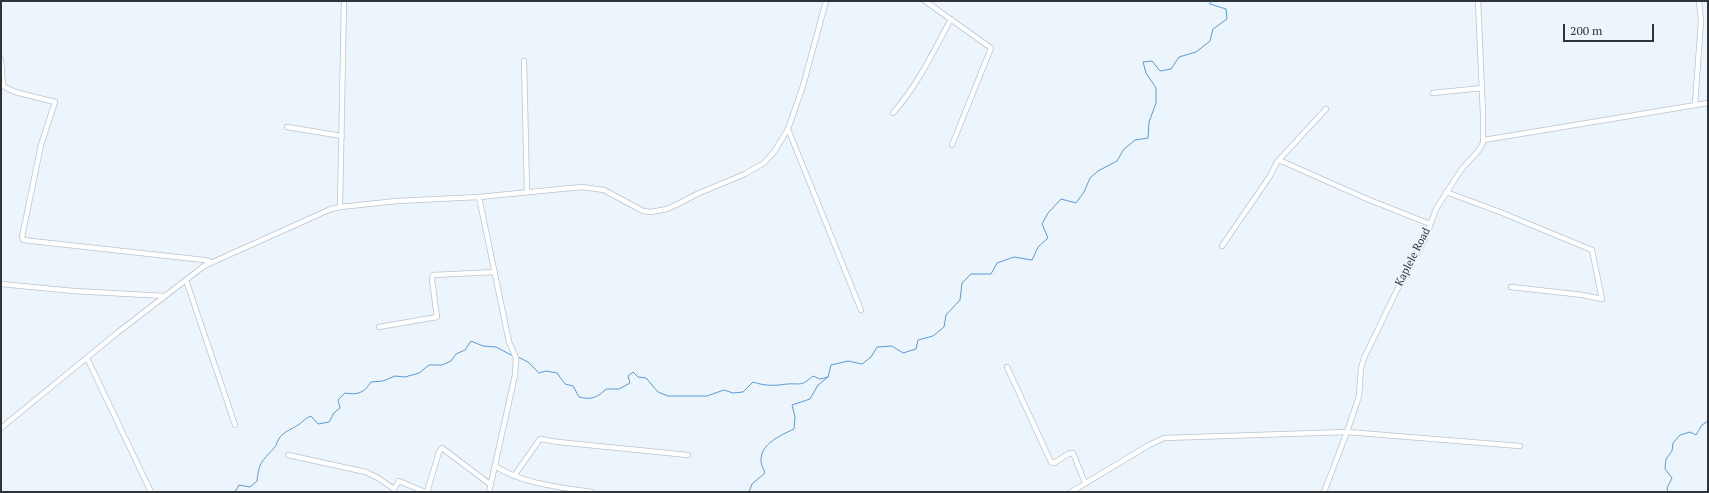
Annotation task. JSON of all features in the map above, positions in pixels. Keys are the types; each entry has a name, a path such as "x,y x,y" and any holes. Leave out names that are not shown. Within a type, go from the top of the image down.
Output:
{"street":[{"path":"340,206 344,1"},
{"path":"1,428 165,296 211,262 340,206 592,188 613,193 643,211 651,212 667,209 712,187 745,174 764,163 774,152 788,129 803,86 826,1"},
{"path":"925,1 991,48 952,145"},
{"path":"1478,1 1484,140 1708,103"},
{"path":"1696,104 1701,20 1699,1"},
{"path":"892,113 904,100 920,78 951,19"},
{"path":"1,60 2,86 16,92 55,102 41,145 22,238 23,240 122,250 211,262"},
{"path":"524,61 527,192"},
{"path":"1433,93 1482,88"},
{"path":"1222,246 1270,176 1279,160 1326,109"},
{"path":"287,127 342,136"},
{"path":"788,129 861,310"},
{"name":"Kaplele Road","path":"1324,492 1359,396 1361,368 1364,358 1399,286 1425,239 1436,209 1464,166 1481,147 1484,140"},
{"path":"1279,160 1367,200 1430,224"},
{"path":"1446,192 1500,212 1592,250 1602,299 1583,295 1511,287"},
{"path":"479,197 509,342 516,358 515,374 489,492"},
{"path":"379,327 436,317 432,280 433,275 495,272"},
{"path":"186,280 235,425"},
{"path":"1,284 67,291 165,296"},
{"path":"87,358 151,492"},
{"path":"1007,367 1051,463 1054,464 1068,454 1073,453 1086,484"},
{"path":"1071,492 1163,438 1347,432 1520,446"},
{"path":"514,476 540,438 558,442 688,455"},
{"path":"288,455 366,472 394,489 399,481 426,492 439,452 442,448 491,485"},
{"path":"494,466 514,476 558,487 592,492"}],"waterway":[{"path":"749,492 752,484 765,473 761,461 764,450 772,441 794,429 795,417 792,405 810,399 818,385 828,377 831,365 848,361 862,364 871,357 877,347 892,346 903,353 916,349 918,340 933,336 944,327 946,315 960,300 962,283 971,274 991,274 997,263 1014,257 1032,260 1038,247 1048,238 1042,224 1048,213 1061,199 1076,203 1084,192 1090,178 1098,171 1117,161 1124,149 1135,140 1148,138 1149,122 1156,103 1156,88 1146,73 1143,62 1152,61 1160,71 1171,69 1179,57 1196,52 1210,41 1213,29 1227,19 1226,9 1210,4 1210,1"},
{"path":"235,492 239,485 250,487 257,481 260,465 275,447 282,435 311,416 318,424 329,422 334,413 340,408 338,400 345,393 354,394 363,391 371,382 383,381 395,376 405,377 419,373 429,365 442,365 451,361 456,354 465,350 471,341 483,346 496,347 513,356"},
{"path":"518,357 528,362 539,373 546,371 557,373 565,384 573,386 579,397 587,398 594,398 606,389 619,389 630,383 628,376 633,372 638,377 646,378 658,392 668,396 707,396 724,390 733,393 743,392 753,382 770,385 798,384 806,382 813,376 820,379 828,377"},
{"path":"1668,492 1667,488 1672,478 1665,469 1666,459 1672,451 1673,443 1680,435 1690,432 1696,435 1702,425 1708,421"}]}
